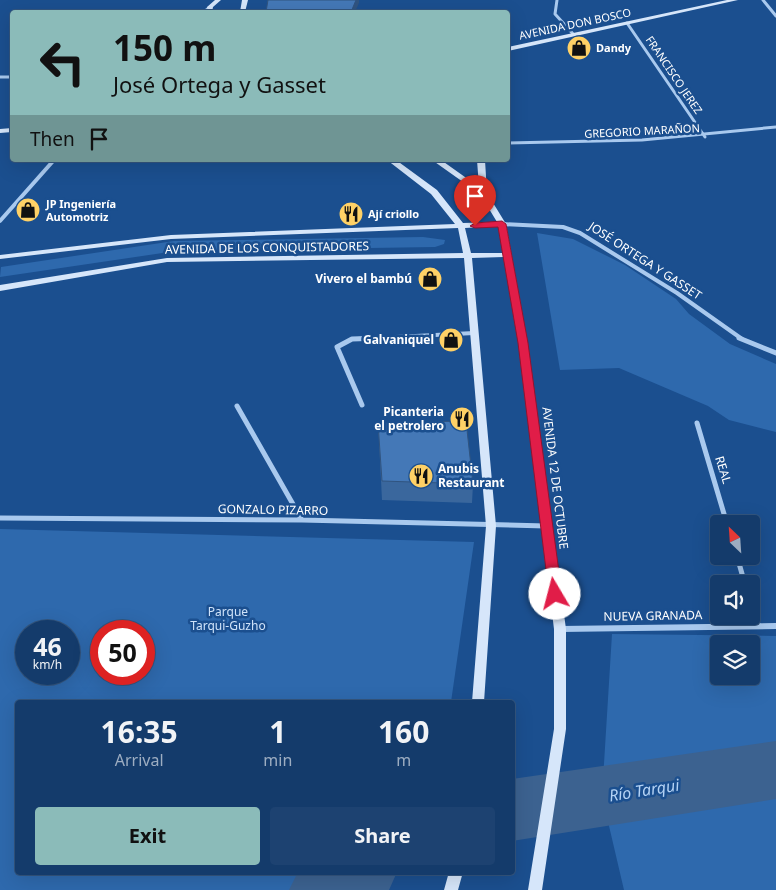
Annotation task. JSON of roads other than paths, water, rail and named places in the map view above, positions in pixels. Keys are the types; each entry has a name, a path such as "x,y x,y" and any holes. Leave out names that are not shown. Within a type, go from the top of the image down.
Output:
{"main road":[{"path":"210,10 218,0"},
{"name":"AVENIDA DON BOSCO","path":"510,49 735,0"},
{"path":"394,162 434,192 461,226 468,256 491,526 478,700"},
{"name":"AVENIDA 12 DE OCTUBRE","path":"439,162 483,194 502,224 523,343 560,629 560,729 535,890"},
{"path":"480,162 483,194"},
{"name":"JOSÉ ORTEGA Y GASSET","path":"461,226 502,224"},
{"name":"AVENIDA DE LOS CONQUISTADORES","path":"0,257 171,236 461,226"},
{"name":"AVENIDA DE LOS CONQUISTADORES","path":"0,288 168,260 507,255"}],"street":[{"path":"557,0 555,14 574,35"},
{"path":"763,0 776,16"},
{"name":"FRANCISCO JEREZ","path":"628,23 705,137"},
{"name":"GREGORIO MARAÑON","path":"510,143 593,143 705,137 776,127"},
{"path":"0,221 52,162"},
{"name":"JOSÉ ORTEGA Y GASSET","path":"502,224 563,227 580,232 676,293 738,337 776,353"},
{"path":"362,405 337,347 343,342 352,339 474,333"},
{"path":"237,406 302,520"},
{"name":"REAL","path":"697,423 724,515"},
{"name":"GONZALO PIZARRO","path":"0,518 302,520 546,526"},
{"name":"NUEVA GRANADA","path":"560,629 776,626"}],"waterway":[{"name":"Río Tarqui","path":"515,810 776,770"},
{"name":"Río Tarqui","path":"330,890 352,875"}],"place":[{"name":"Dandy","path":"579,48"},
{"name":"JP Ingeniería Automotriz","path":"28,210"},
{"name":"Ají criollo","path":"351,214"},
{"name":"Vivero el bambú","path":"430,279"},
{"name":"Galvaniquel","path":"451,340"},
{"name":"Picanteria el petrolero","path":"462,419"},
{"name":"Anubis Restaurant","path":"421,476"}],"park label":[{"name":"Parque Tarqui-Guzho","path":"228,619"}]}
